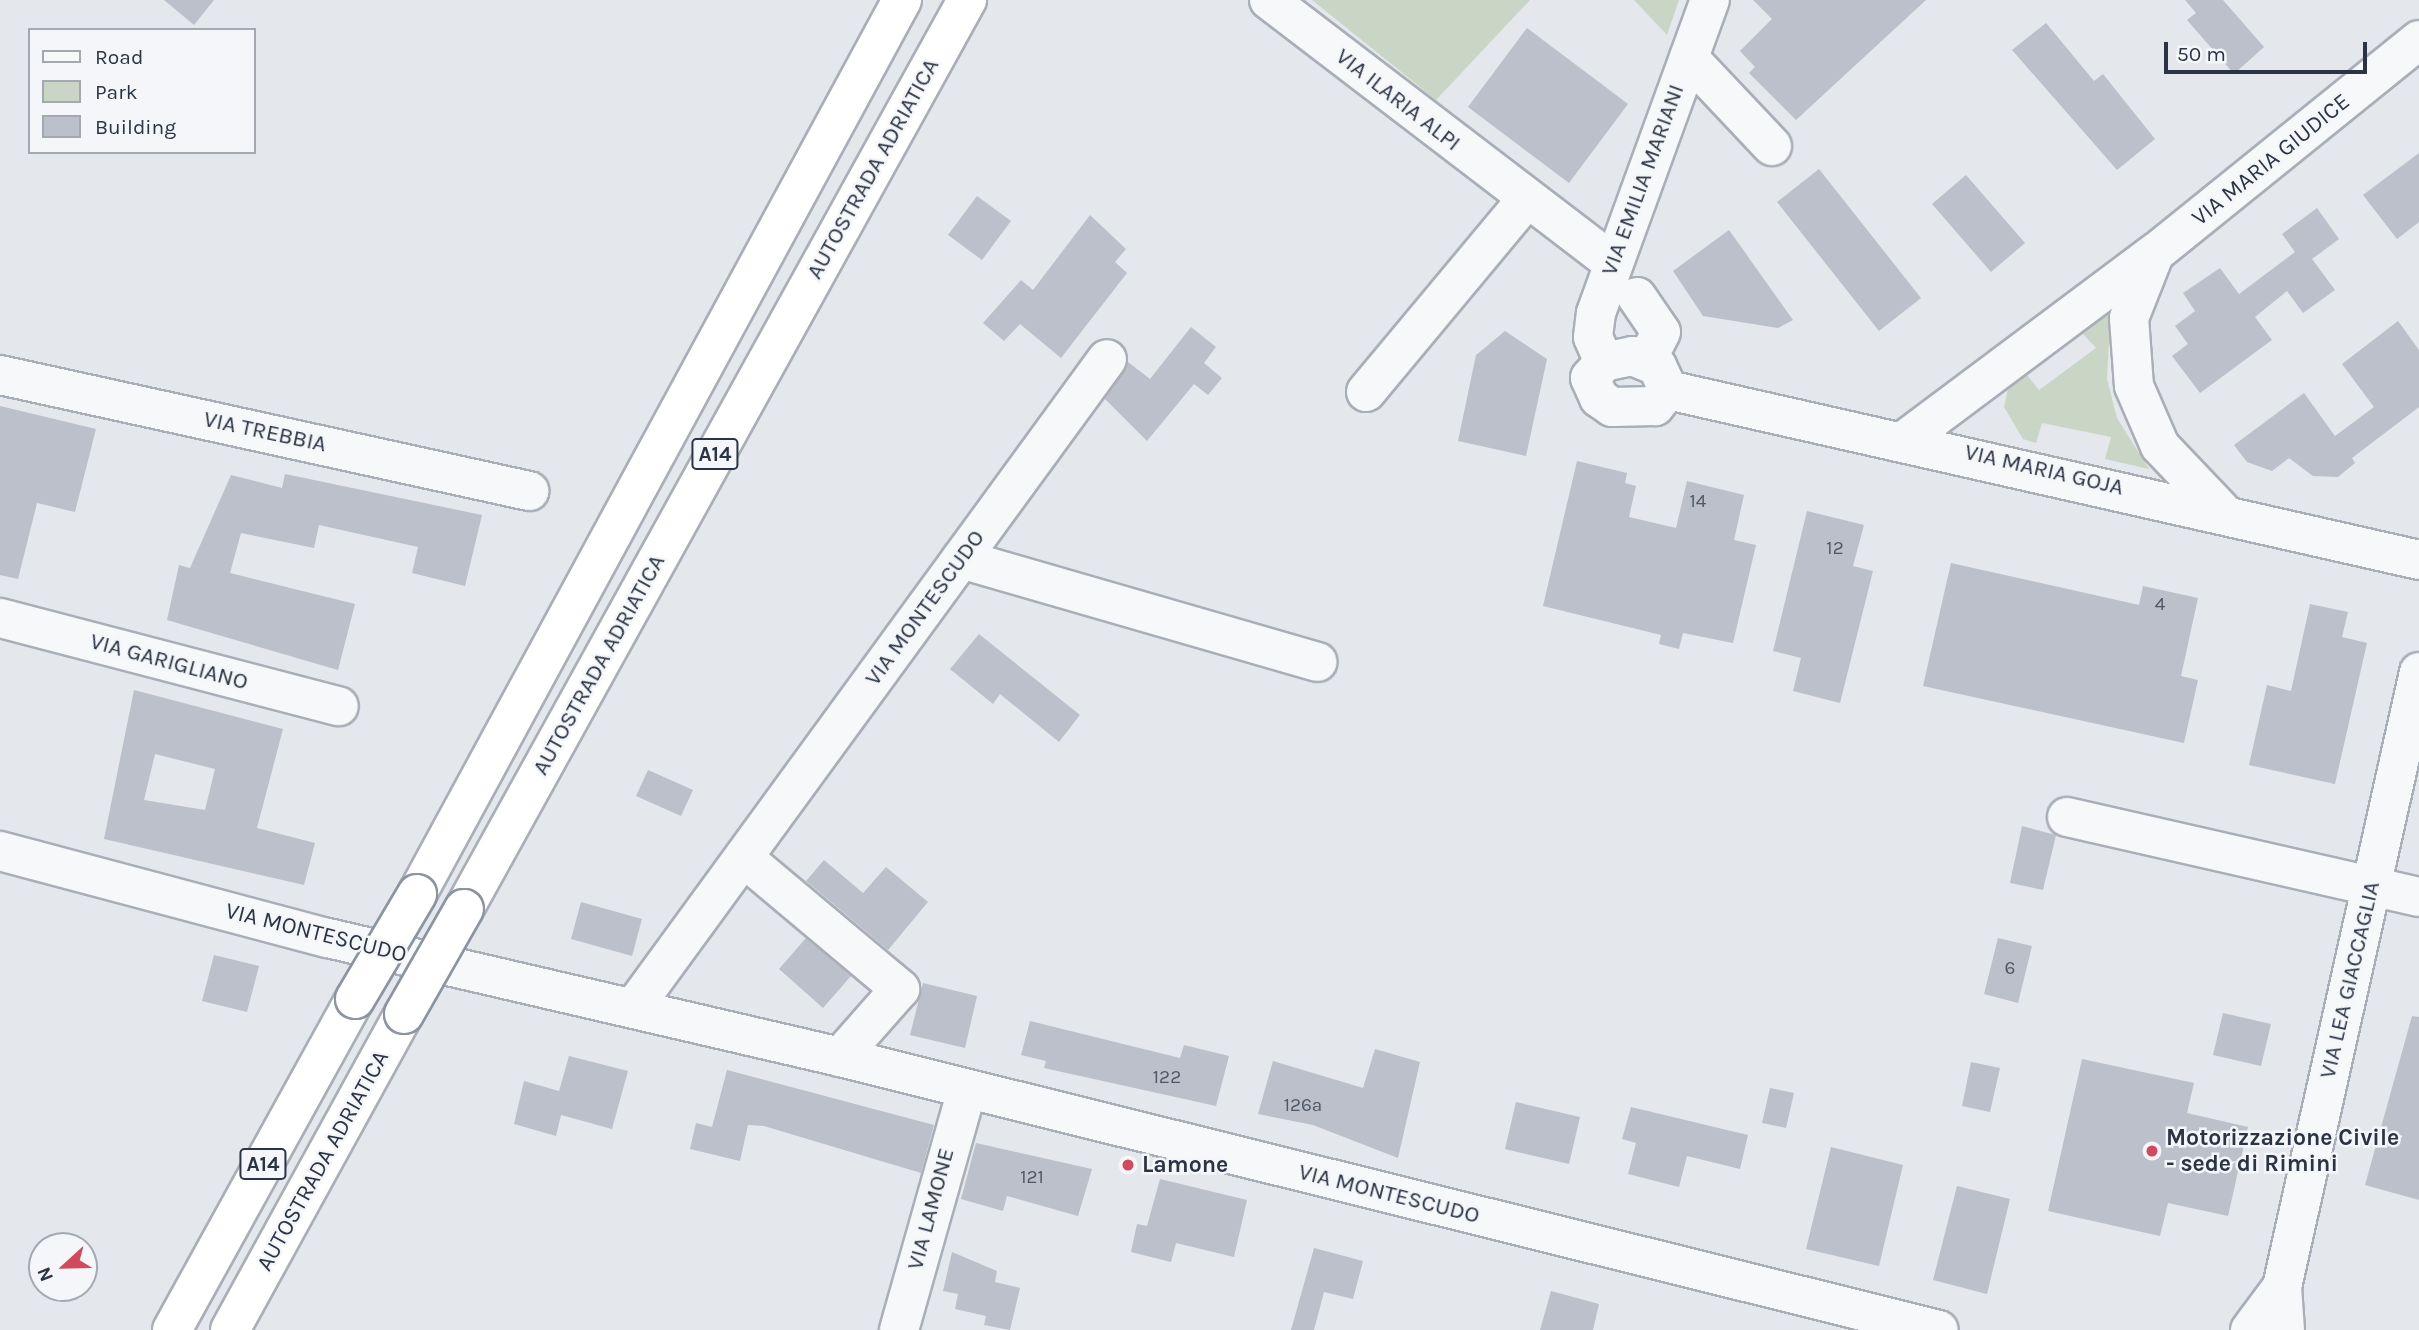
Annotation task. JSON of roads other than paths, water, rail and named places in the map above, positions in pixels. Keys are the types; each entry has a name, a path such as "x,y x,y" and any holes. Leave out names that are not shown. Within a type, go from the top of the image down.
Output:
{"highway":[{"name":"A14","path":"172,1330 355,999 417,894 902,0"},
{"name":"AUTOSTRADA ADRIATICA","path":"230,1330 967,0"},
{"path":"250,1330 280,1273 289,1221"}],"street":[{"name":"VIA ILARIA ALPI","path":"1269,0 1526,201 1612,262"},
{"name":"VIA EMILIA MARIANI","path":"1604,362 1593,337 1612,262 1710,0"},
{"name":"VIA MARIA GIUDICE","path":"1906,439 2155,253 2419,40"},
{"path":"1689,58 1772,146"},
{"path":"1366,392 1526,201"},
{"name":"VIA MARIA GIUDICE","path":"2155,253 2129,318 2134,386 2160,446 2191,486 2222,510"},
{"path":"1637,297 1661,332 1647,360"},
{"name":"VIA MONTESCUDO","path":"634,1007 1107,359"},
{"path":"1647,360 1666,376 1668,390 1655,406 1612,407 1599,398 1590,378 1604,362 1647,360"},
{"name":"VIA TREBBIA","path":"0,375 529,491"},
{"name":"VIA MARIA GOJA","path":"1668,390 1906,439 2222,510 2419,560"},
{"path":"961,559 1317,662"},
{"name":"VIA GARIGLIANO","path":"0,618 339,706"},
{"name":"VIA LEA GIACCAGLIA","path":"2260,1329 2282,1287 2419,672"},
{"path":"2067,817 2419,897"},
{"name":"VIA MONTESCUDO","path":"0,851 328,938 840,1057 1938,1330"},
{"path":"744,858 900,989 840,1057"},
{"name":"VIA LAMONE","path":"899,1330 967,1090"}],"place":[{"name":"Motorizzazione Civile - sede di Rimini","path":"2152,1151"},
{"name":"Lamone","path":"1128,1165"}]}
